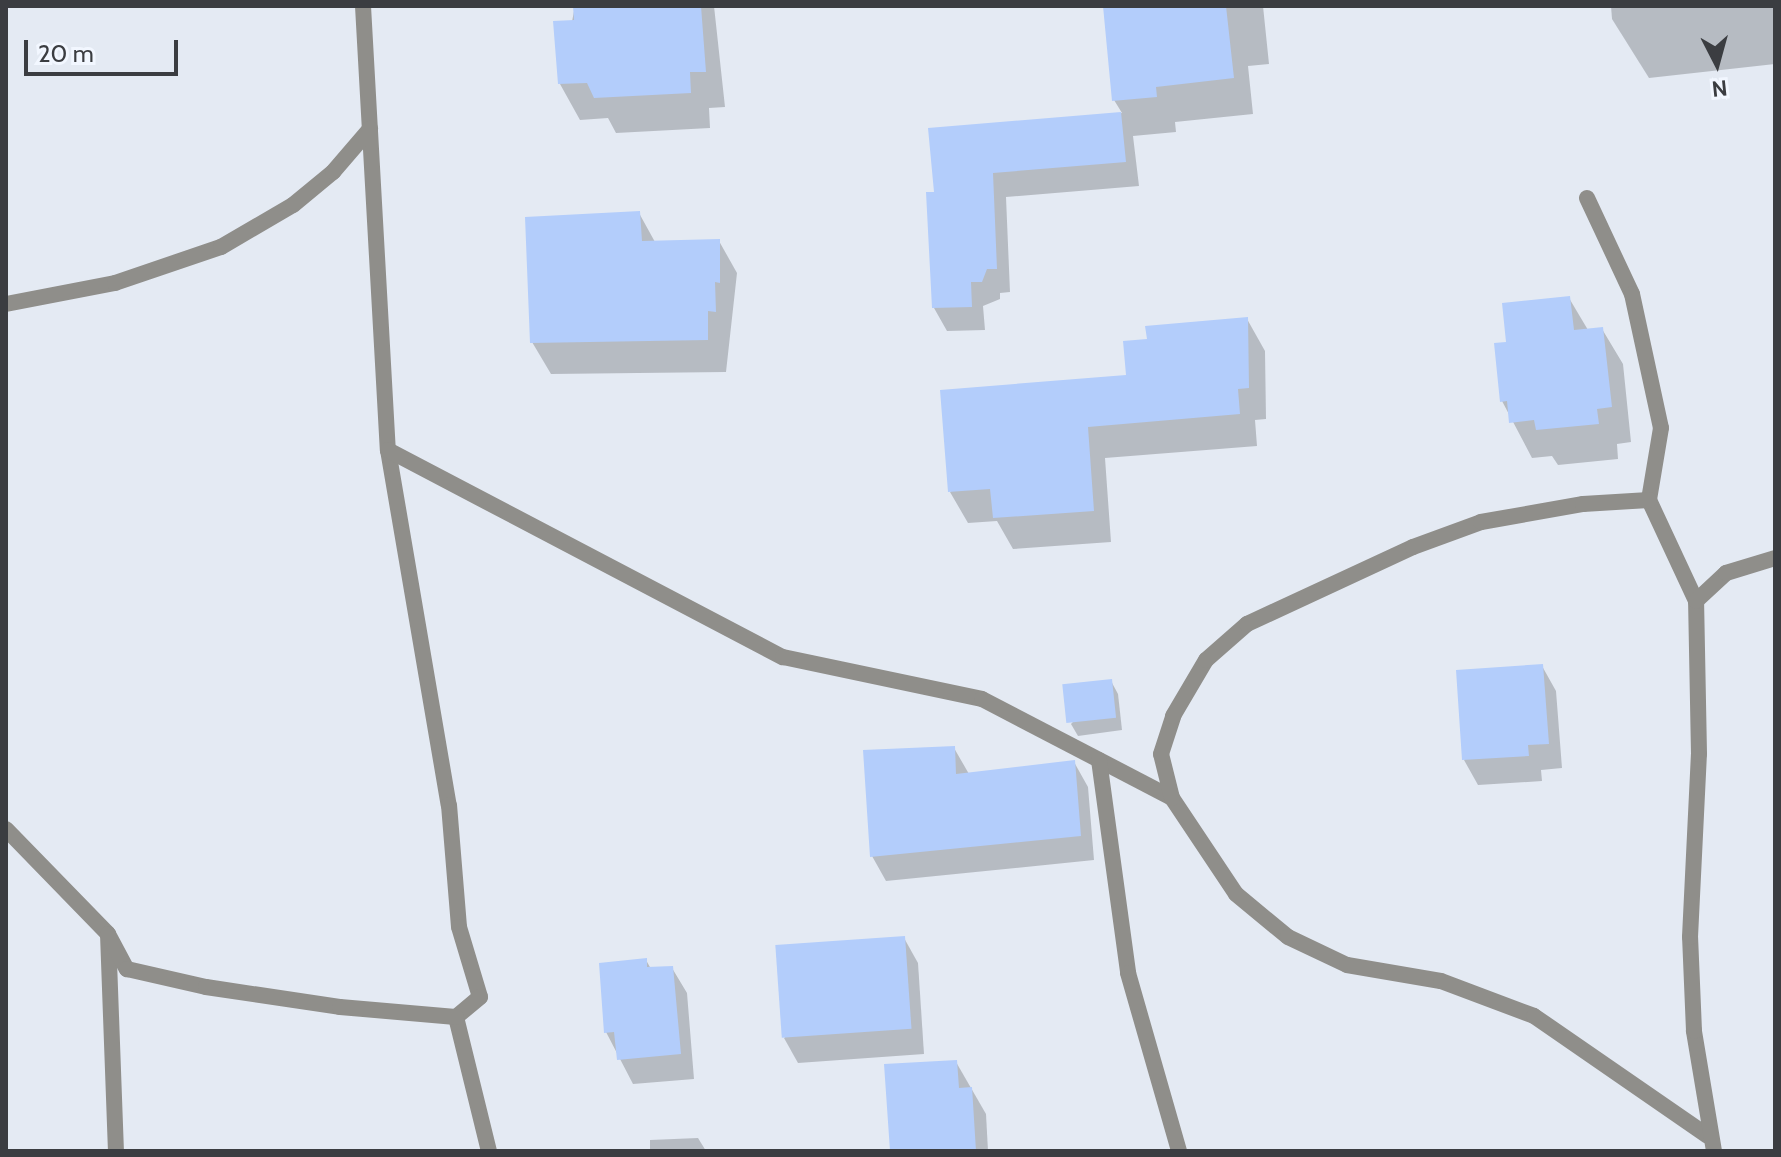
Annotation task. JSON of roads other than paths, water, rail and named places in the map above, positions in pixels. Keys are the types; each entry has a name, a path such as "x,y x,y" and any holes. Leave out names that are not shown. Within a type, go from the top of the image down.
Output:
{"street":[{"path":"6,829 108,934 127,969 206,987 340,1007 456,1017 480,997 459,927 449,805 388,450 363,6"},
{"path":"6,304 115,283 221,247 293,205 333,172 370,129"},
{"path":"1587,198 1632,294 1661,428 1649,500 1696,601 1699,754 1690,937 1694,1031 1711,1144"},
{"path":"388,450 783,657 982,699 1172,798"},
{"path":"1649,500 1583,504 1481,522 1413,547 1247,624 1206,660 1173,716 1161,754 1172,798 1236,894 1288,937 1347,965 1441,981 1521,1010 1711,1144"},
{"path":"1696,601 1726,573 1775,558"},
{"path":"1099,760 1128,973 1179,1151"},
{"path":"108,934 116,1151"},
{"path":"456,1017 489,1151"}]}
